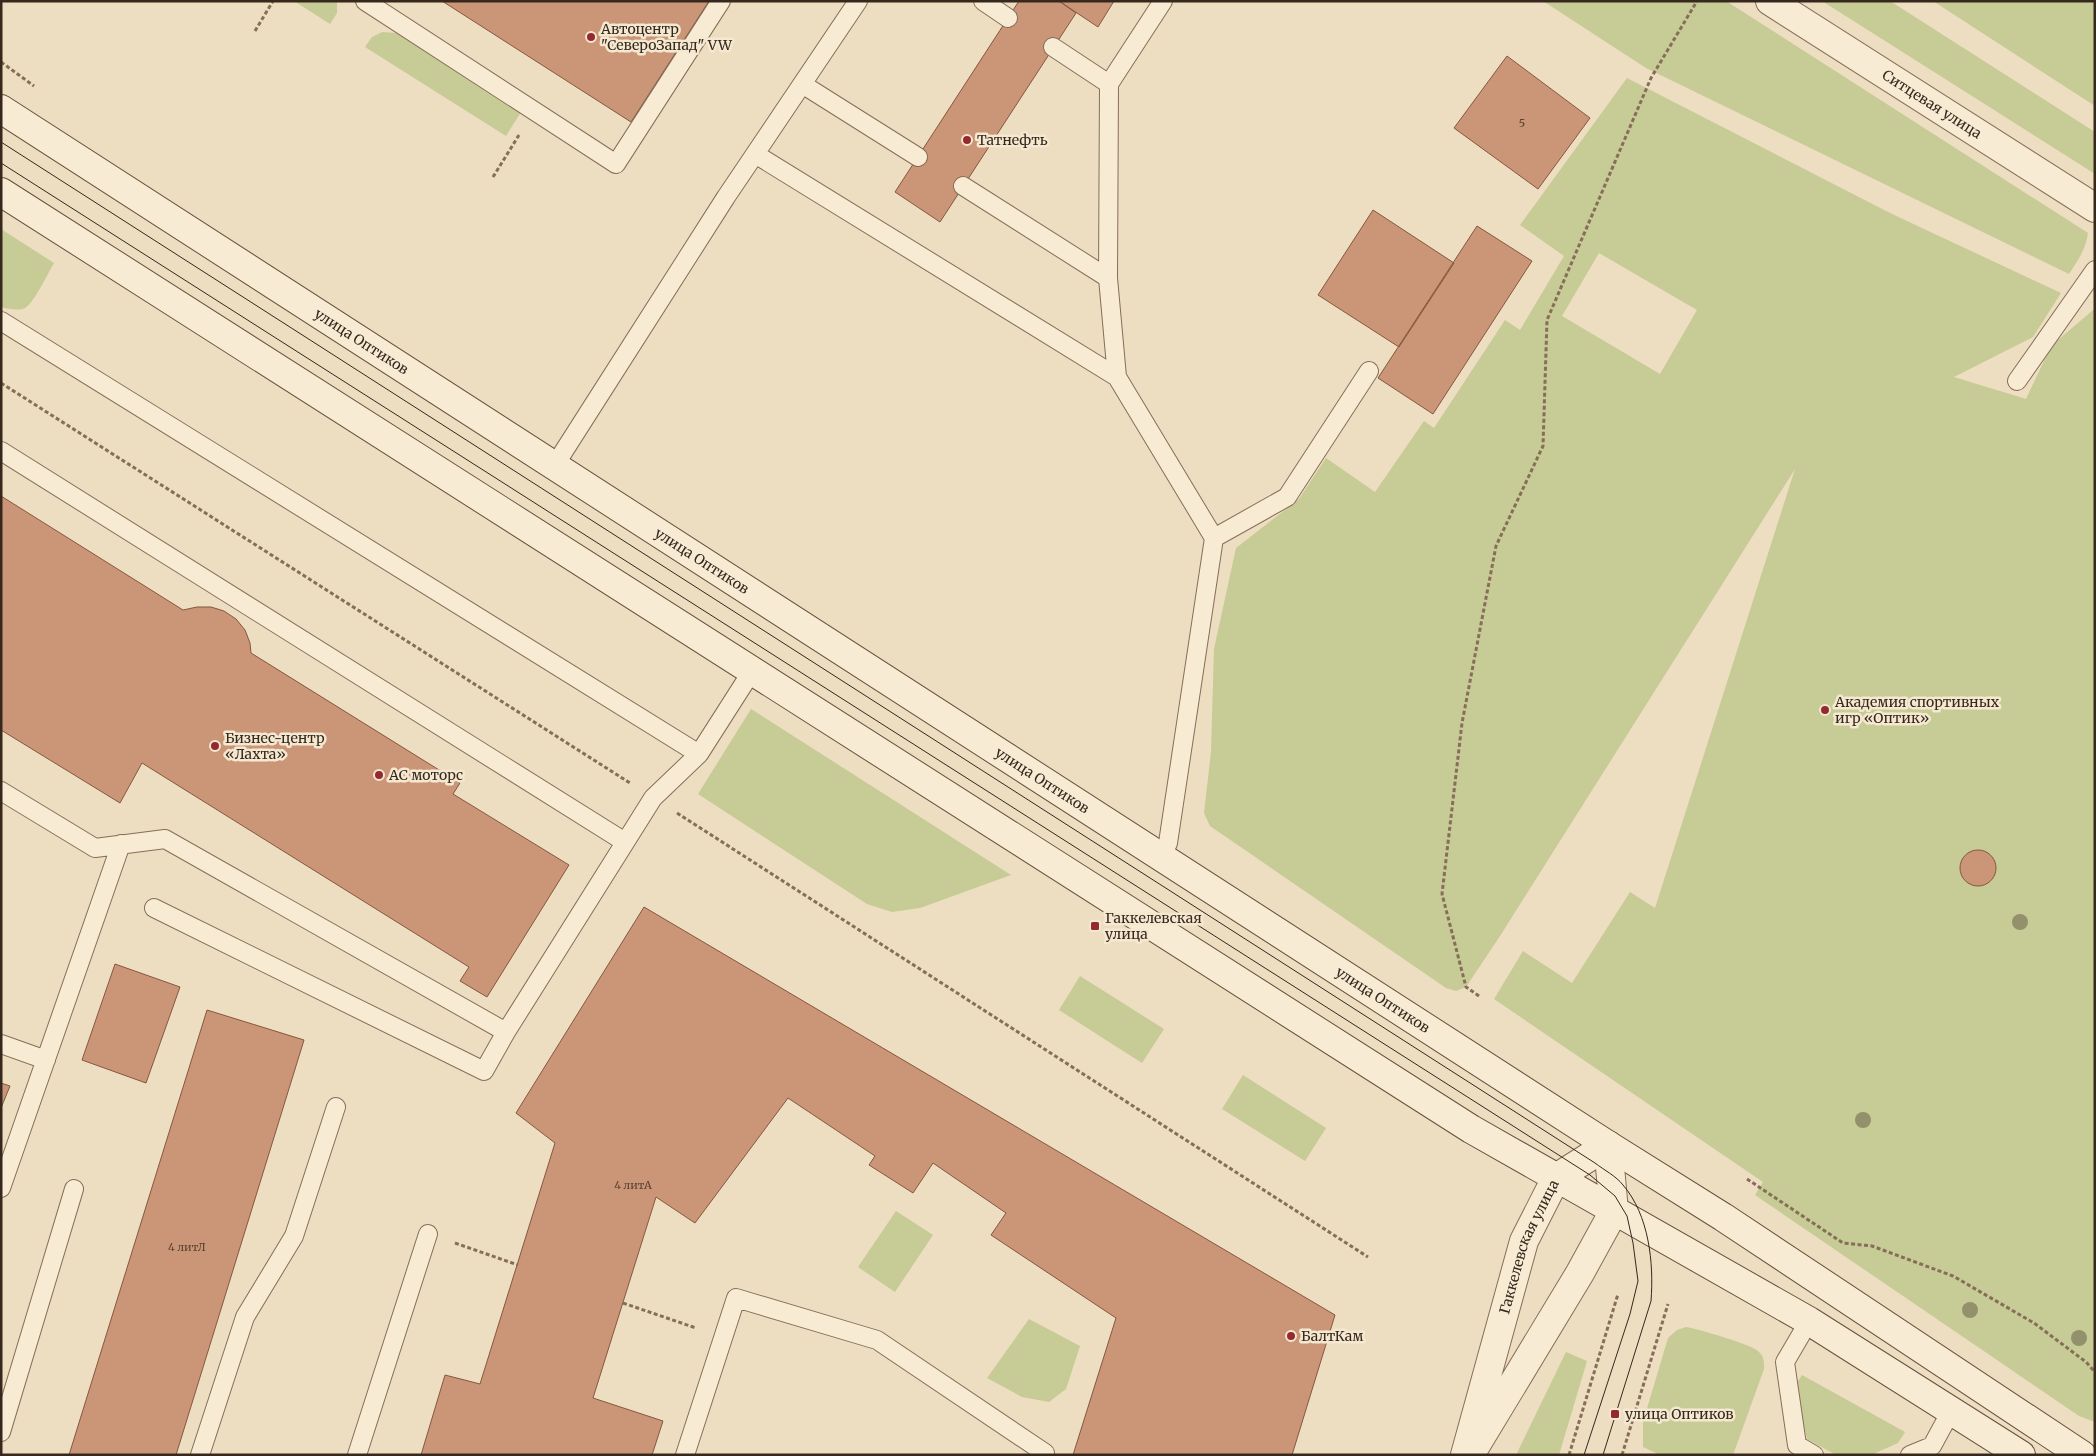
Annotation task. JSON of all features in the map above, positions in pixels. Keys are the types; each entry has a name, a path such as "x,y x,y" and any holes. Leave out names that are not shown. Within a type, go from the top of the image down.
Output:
{"main road":[{"name":"Ситцевая улица","path":"1770,1 2095,208"},
{"name":"улица Оптиков","path":"1,109 556,465 1608,1145 1723,1217 2082,1455"},
{"path":"1,192 1471,1130 1809,1321 2021,1455"},
{"path":"1470,1455 1580,1273 1614,1212 1608,1145"},
{"name":"Гаккелевская улица","path":"1465,1455 1524,1241 1556,1178 1608,1145"}],"lane":[{"path":"365,1 616,164 721,1"},
{"path":"556,465 755,154 858,1"},
{"path":"983,1 1008,18"},
{"path":"1162,856 1168,843 1214,538 1116,377 1108,278 1109,84 1163,1"},
{"path":"1053,47 1109,84"},
{"path":"802,84 918,157"},
{"path":"755,154 1116,377"},
{"path":"963,186 1108,278"},
{"path":"2017,381 2095,270"},
{"path":"1,321 699,754"},
{"path":"1214,538 1287,497 1368,371"},
{"path":"1,451 625,842"},
{"path":"154,908 484,1071 506,1032 653,798 699,754 752,671"},
{"path":"1,791 95,848 164,840 506,1032"},
{"path":"1,1188 121,844"},
{"path":"1,1044 46,1060"},
{"path":"200,1455 245,1316 294,1236 336,1107"},
{"path":"1,1432 74,1189"},
{"path":"357,1455 428,1234"},
{"path":"686,1455 722,1336 736,1298 877,1340 1045,1453 1044,1455"},
{"path":"1809,1321 1785,1362 1797,1445 1814,1455"},
{"path":"1910,1455 1932,1446 1951,1411"}],"path":[{"path":"255,30 273,1"},
{"path":"1479,996 1466,987 1442,894 1462,723 1496,546 1542,446 1547,320 1651,78 1697,1"},
{"path":"1,62 34,86"},
{"path":"493,176 534,110"},
{"path":"1,383 653,798 1368,1257"},
{"path":"1747,1179 1843,1243 1872,1246 1953,1276 2034,1323 2086,1362 2095,1372"},
{"path":"428,1234 518,1265"},
{"path":"1569,1455 1618,1294"},
{"path":"624,1302 722,1336"},
{"path":"1622,1455 1668,1304"}],"green space":[{"path":"294,1 337,1 337,13 330,24"},
{"path":"1543,1 1726,1 2088,233 2083,249 2069,274 1646,68"},
{"path":"1822,1 1890,1 2095,132 2095,174"},
{"path":"1933,1 2095,1 2095,106"},
{"path":"382,32 396,33 521,112 506,136 365,47 372,37"},
{"path":"1627,78 1892,214 2061,293 2033,337 1954,377 2026,399 2051,346 2093,310 2095,311 2095,1422 2079,1416 1755,1195 1763,1182 1494,999 1523,951 1572,983 1630,892 1655,908 1795,469 1466,987 1456,991 1446,988 1210,826 1204,813 1211,752 1214,649 1236,548 1299,499 1326,458 1375,492 1424,421 1434,428 1505,320 1520,330 1564,256 1520,225","holes":["1599,253 1697,310 1660,374 1562,316"]},
{"path":"1,229 54,263 29,305 23,309 1,307"},
{"path":"751,709 1011,875 920,908 892,912 867,904 698,794"},
{"path":"1080,976 1164,1029 1142,1063 1059,1010"},
{"path":"1243,1075 1326,1128 1305,1161 1222,1109"},
{"path":"896,1211 933,1235 895,1292 858,1267"},
{"path":"1029,1319 1080,1346 1066,1389 1049,1402 1022,1397 987,1378"},
{"path":"1686,1327 1753,1348 1763,1357 1764,1369 1733,1455 1660,1455 1643,1447 1643,1422 1668,1338 1677,1330"},
{"path":"1566,1352 1587,1361 1559,1455 1516,1455"},
{"path":"1802,1375 1905,1432 1898,1443 1871,1455 1836,1455 1807,1439 1795,1386"}],"building":[{"name":"Автоцентр \"СевероЗапад\" VW","path":"442,1 709,1 631,122"},
{"path":"1019,1 1059,1 1076,13 940,222 895,192"},
{"path":"1059,1 1114,1 1098,27"},
{"path":"1507,56 1590,118 1538,189 1454,128"},
{"path":"1373,210 1454,263 1399,347 1318,295"},
{"path":"1477,226 1532,261 1433,414 1378,378"},
{"name":"Бизнес-центр «Лахта»","path":"1,496 183,610 211,607 224,611 236,619 245,630 250,643 251,653 460,783 453,794 569,865 487,997 460,981 469,967 142,763 120,803 1,730"},
{"path":"1978,850 1990,856 1996,868 1990,880 1978,886 1966,880 1960,868 1966,856"},
{"path":"644,907 1335,1315 1292,1455 1073,1455 1116,1318 991,1235 1006,1213 933,1163 913,1193 869,1165 875,1156 788,1098 695,1223 656,1197 593,1398 663,1421 652,1455 421,1455 445,1375 480,1384 555,1143 516,1113"},
{"path":"115,964 180,987 146,1083 82,1060"},
{"path":"207,1010 304,1040 176,1455 69,1455"},
{"path":"1,1083 10,1086 1,1108"}],"tram line":[{"path":"1,142 1595,1163 1617,1179 1632,1197 1644,1225 1648,1240 1652,1286 1651,1301 1603,1455"},
{"path":"1,163 1590,1175 1615,1196 1627,1216 1638,1281 1630,1314 1584,1455"}],"place":[{"name":"Автоцентр \"СевероЗапад\" VW","path":"591,37"},
{"name":"Татнефть","path":"967,140"},
{"name":"Академия спортивных игр «Оптик»","path":"1825,710"},
{"name":"Бизнес-центр «Лахта»","path":"215,746"},
{"name":"АС моторс","path":"379,775"},
{"name":"Гаккелевская улица","path":"1095,926"},
{"name":"БалтКам","path":"1291,1336"},
{"name":"улица Оптиков","path":"1615,1414"}]}
